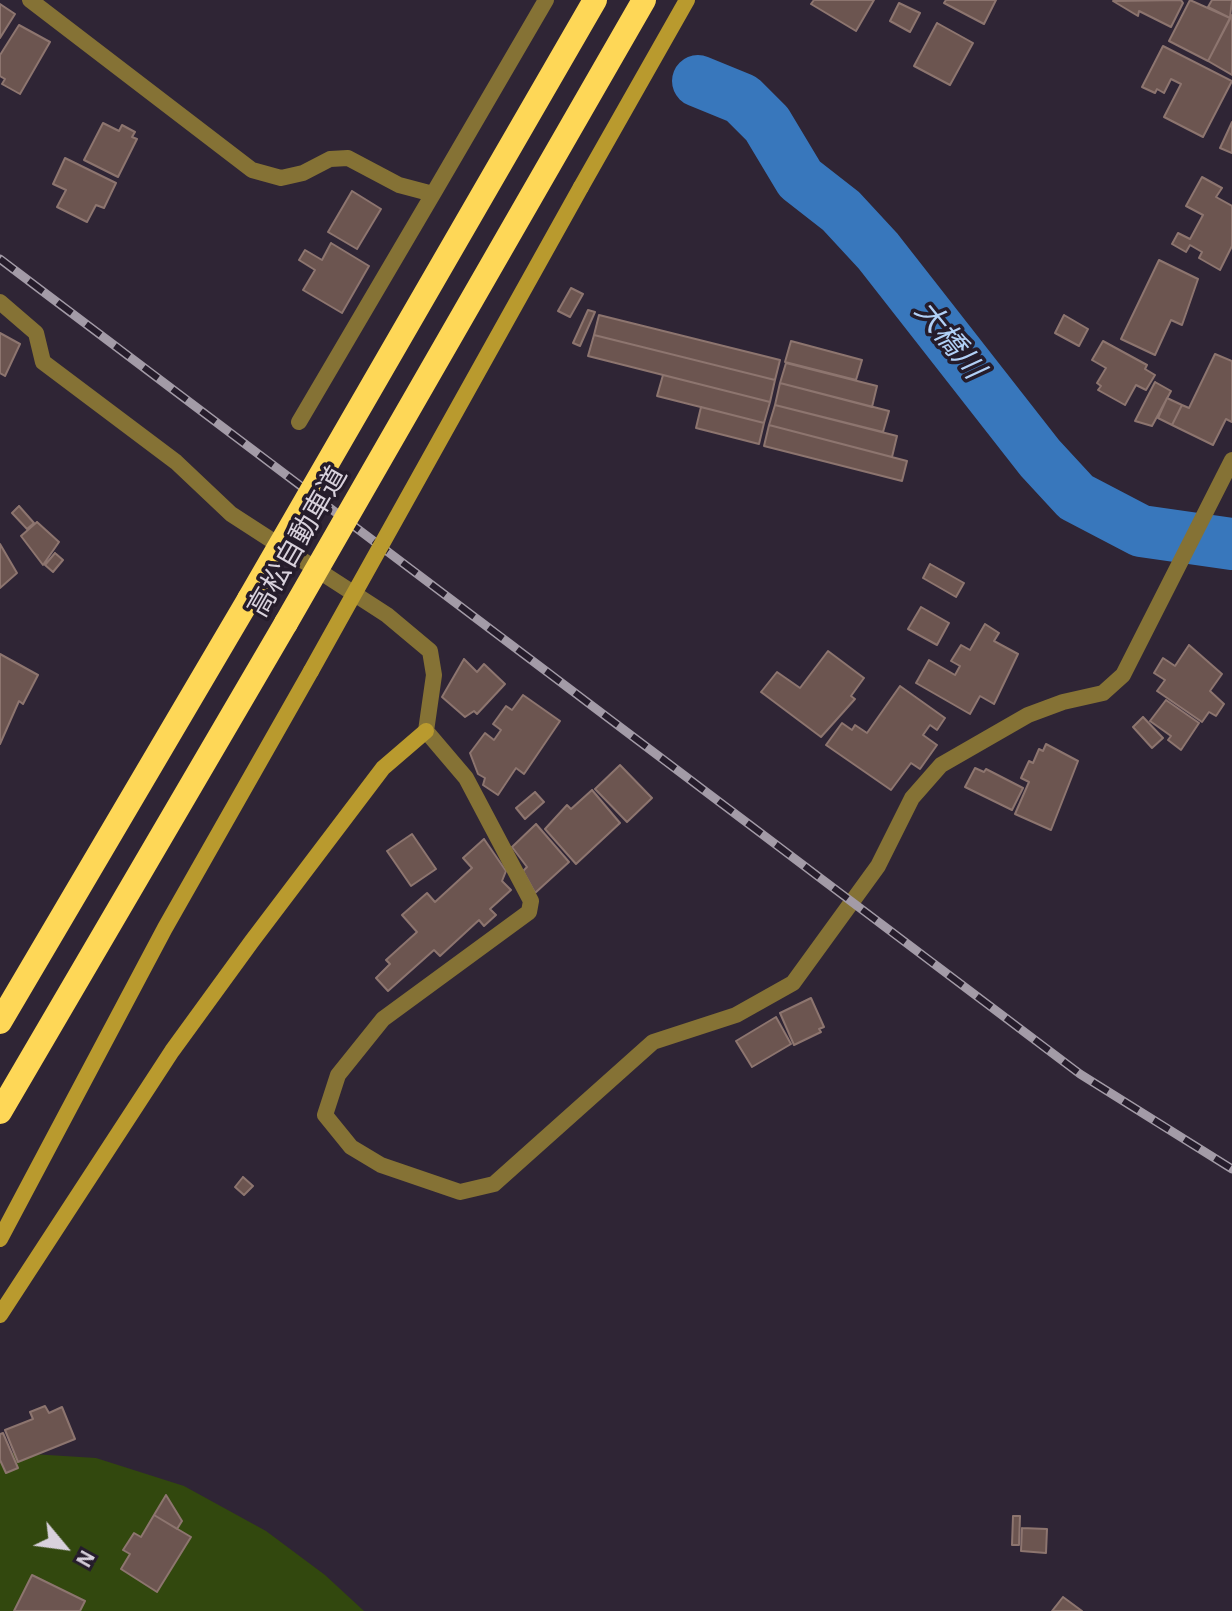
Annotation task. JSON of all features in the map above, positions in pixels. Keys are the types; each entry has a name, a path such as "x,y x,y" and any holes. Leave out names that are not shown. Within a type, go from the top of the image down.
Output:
{"highway":[{"name":"高松自動車道","path":"0,1022 595,0"},
{"name":"高松自動車道","path":"0,1112 286,623 644,0"}],"street":[{"path":"30,0 252,170 281,178 303,173 330,159 348,158 399,185 433,194"},
{"path":"299,422 546,0"},
{"path":"0,1239 165,928 687,0"},
{"path":"0,302 36,333 43,362 176,462 231,514 387,615 430,651 434,675 426,731 383,768 208,1002 0,1315"},
{"path":"426,731 466,778 531,901 529,912 383,1019 338,1075 325,1115 351,1147 381,1165 460,1192 494,1184 653,1042 736,1015 793,983 863,889 912,798 941,765 1028,715 1063,702 1103,693 1123,675 1232,460"}],"green space":[{"path":"0,1452 96,1458 184,1486 266,1531 325,1575 364,1611 0,1611"}],"building":[{"path":"814,0 874,0 856,31 811,4"},
{"path":"946,0 996,0 984,24 944,3"},
{"path":"1181,0 1183,3 1171,27 1139,11 1138,16 1113,1"},
{"path":"1190,0 1230,18 1208,61 1169,41"},
{"path":"1212,0 1232,0 1230,18 1208,7"},
{"path":"899,3 920,13 910,32 890,21"},
{"path":"0,4 15,14 0,38"},
{"path":"1232,15 1232,75 1208,61"},
{"path":"937,23 973,43 950,85 914,66"},
{"path":"19,25 50,42 20,94 2,84 5,79 0,76 0,55"},
{"path":"1163,46 1232,81 1203,137 1164,117 1181,84 1171,79 1164,93 1142,87"},
{"path":"1232,122 1232,153 1220,148"},
{"path":"103,123 119,131 122,125 135,132 132,137 137,139 118,177 84,160"},
{"path":"65,158 116,183 104,208 96,205 87,222 57,207 66,190 53,184"},
{"path":"1202,177 1222,188 1216,197 1232,206 1232,246 1220,270 1199,258 1202,252 1190,245 1186,252 1172,244 1178,233 1190,239 1203,215 1186,206"},
{"path":"352,191 381,209 357,249 328,232"},
{"path":"331,243 369,266 342,313 303,290 315,270 299,260 305,250 322,260"},
{"path":"1159,260 1198,279 1182,325 1171,320 1155,355 1121,339"},
{"path":"571,288 583,294 570,317 558,311"},
{"path":"588,310 595,312 580,346 573,343"},
{"path":"599,315 780,360 775,380 594,335"},
{"path":"1064,315 1088,329 1079,346 1055,333"},
{"path":"0,333 20,344 5,376 0,373"},
{"path":"594,335 775,380 770,402 588,356"},
{"path":"791,341 862,360 856,380 785,362"},
{"path":"1103,341 1147,365 1145,369 1155,375 1146,390 1136,385 1125,405 1098,390 1101,386 1097,383 1106,368 1092,360"},
{"path":"1215,354 1232,361 1232,422 1226,419 1213,445 1172,425 1182,405 1189,408"},
{"path":"786,363 877,386 872,407 780,383"},
{"path":"663,375 770,402 764,423 657,396"},
{"path":"1155,382 1171,391 1152,426 1135,421"},
{"path":"780,383 889,411 883,432 775,405"},
{"path":"1167,398 1182,405 1172,425 1158,418"},
{"path":"775,405 897,436 892,457 769,425"},
{"path":"701,407 764,423 759,444 696,428"},
{"path":"769,425 907,461 902,481 764,446"},
{"path":"19,506 34,523 27,529 12,513"},
{"path":"37,522 59,542 43,565 21,536"},
{"path":"0,544 17,573 0,588"},
{"path":"55,553 63,560 53,572 45,565"},
{"path":"930,564 964,583 956,597 923,578"},
{"path":"921,607 949,623 937,645 908,629"},
{"path":"985,624 999,633 994,641 1018,654 994,704 980,696 970,714 916,683 929,660 955,675 960,666 951,661 961,645 970,650"},
{"path":"1189,645 1222,674 1210,691 1224,704 1216,716 1209,712 1202,722 1157,691 1165,680 1154,673 1163,658 1175,666"},
{"path":"828,651 864,678 851,696 855,699 821,737 761,692 777,672 800,688"},
{"path":"0,654 38,675 23,704 19,701 0,744"},
{"path":"464,659 477,672 484,664 505,684 477,714 474,711 465,717 442,697"},
{"path":"900,686 945,718 937,730 930,725 923,735 937,745 920,769 911,763 891,790 826,745 842,723 852,730 855,725 867,733"},
{"path":"523,695 560,721 524,774 516,768 498,795 483,785 485,778 478,774 470,753 485,733 494,740 501,730 493,724 506,706 512,710"},
{"path":"1166,700 1199,723 1181,750 1168,740 1171,736 1150,721"},
{"path":"1143,717 1163,738 1152,748 1133,727"},
{"path":"1046,744 1078,761 1051,830 1015,814 1029,782 1021,778 1029,761 1033,763 1039,749 1043,751"},
{"path":"620,765 652,798 627,822 595,789"},
{"path":"975,768 984,772 986,769 1023,788 1012,810 965,787"},
{"path":"592,790 620,823 576,864 545,829 567,805 571,809"},
{"path":"535,792 544,802 525,819 516,808"},
{"path":"536,824 569,862 535,893 523,871 527,867 512,847"},
{"path":"412,834 436,869 411,886 387,851"},
{"path":"484,839 506,871 502,881 511,890 490,909 496,915 484,926 479,920 440,956 434,950 388,991 376,978 390,964 386,960 417,932 402,915 427,893 435,902 472,868 463,858"},
{"path":"811,998 824,1027 819,1029 821,1032 794,1045 780,1013"},
{"path":"776,1017 791,1044 752,1067 736,1041"},
{"path":"243,1177 253,1186 244,1195 235,1187"},
{"path":"45,1406 49,1413 62,1407 75,1439 18,1462 5,1430 33,1419 30,1412"},
{"path":"3,1433 18,1468 6,1473 0,1460 0,1434"},
{"path":"166,1495 182,1521 177,1529 154,1515"},
{"path":"154,1515 191,1537 157,1592 121,1569 130,1554 123,1550 134,1533 141,1537"},
{"path":"1013,1516 1020,1516 1019,1545 1012,1545"},
{"path":"1022,1528 1047,1529 1046,1553 1021,1551"},
{"path":"32,1575 85,1601 80,1611 14,1611"},
{"path":"1063,1597 1082,1611 1052,1611"}],"waterway":[{"name":"大橋川","path":"698,81 742,99 767,124 800,179 841,211 878,251 1040,458 1076,497 1141,531 1232,544"}],"railway":[{"path":"0,259 1080,1074 1232,1169"}]}
